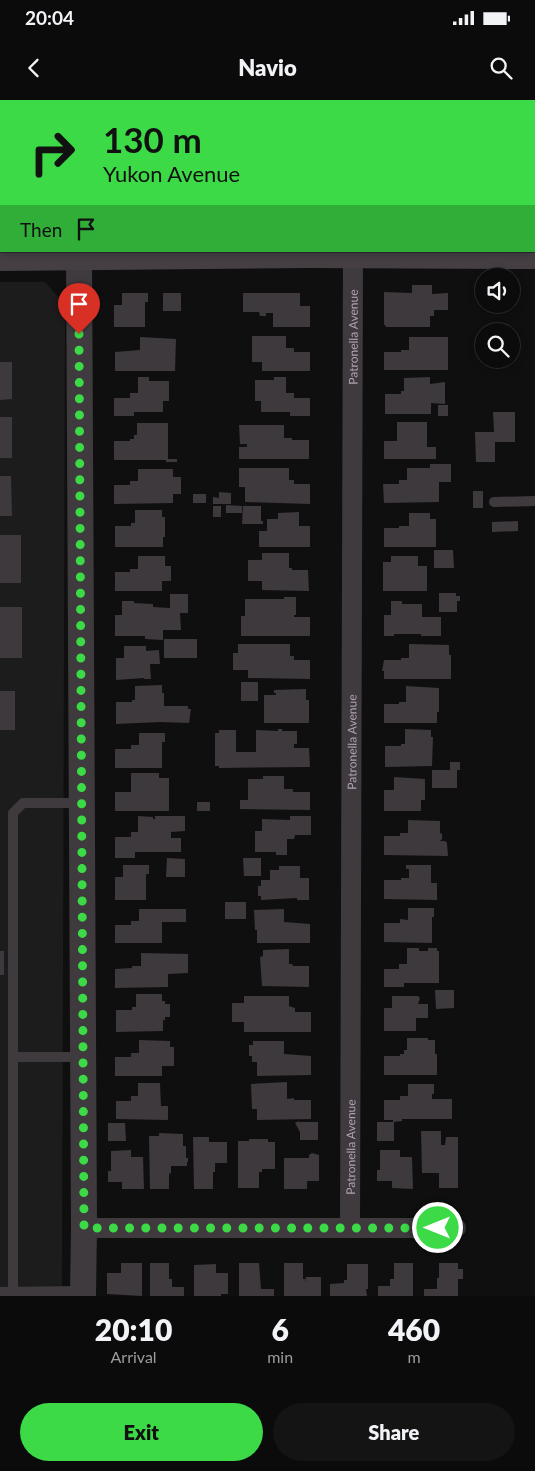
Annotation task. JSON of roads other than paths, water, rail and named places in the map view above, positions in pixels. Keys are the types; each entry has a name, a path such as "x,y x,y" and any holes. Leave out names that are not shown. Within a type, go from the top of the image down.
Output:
{"main road":[{"path":"0,257 79,253 535,255"}],"street":[{"path":"79,253 83,1294"},
{"name":"Patronella Avenue","path":"350,1228 353,254"},
{"path":"84,1228 456,1228"}],"lane":[{"path":"494,502 535,501"},
{"path":"13,1292 13,813 23,802 82,803"},
{"path":"13,1057 83,1057"},
{"path":"0,1292 83,1294"}]}
